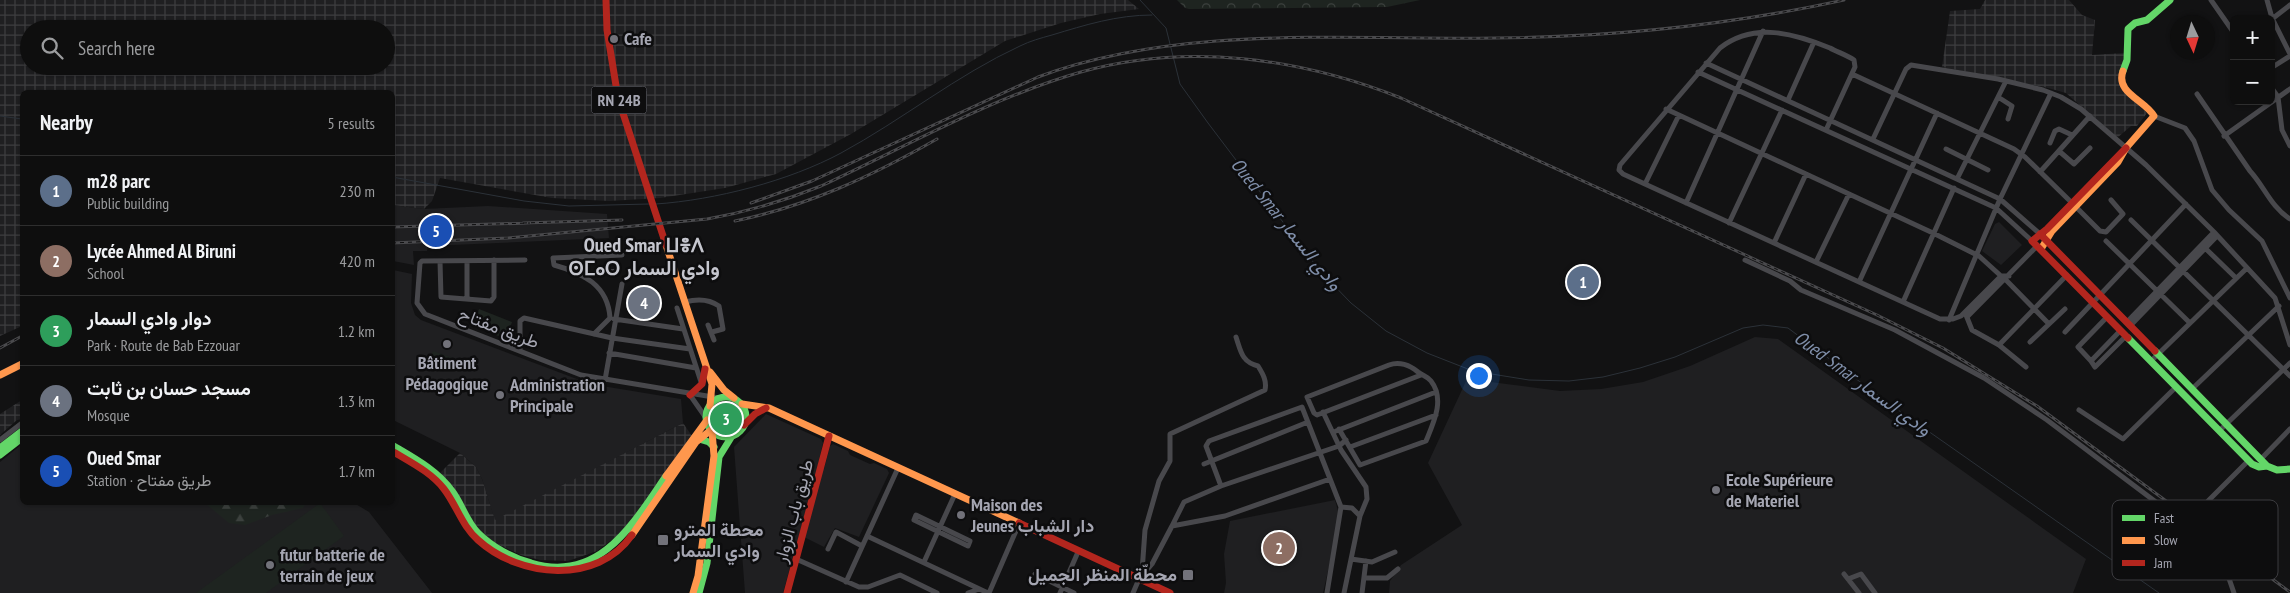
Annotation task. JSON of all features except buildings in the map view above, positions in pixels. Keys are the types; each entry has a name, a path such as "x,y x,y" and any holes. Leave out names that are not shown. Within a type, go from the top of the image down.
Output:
{"main road":[{"name":"RN 24B","path":"606,0 607,30 614,80 685,302"},
{"path":"2037,245 2047,240 2073,204 2154,116 2149,107 2126,91 2121,77 2127,60 2128,29 2135,23 2152,17 2170,0"},
{"path":"2037,245 2040,234 2073,204"},
{"path":"2040,234 2267,466"},
{"path":"2037,245 2248,461 2256,467 2267,466 2277,470 2290,469"},
{"path":"685,302 716,398"},
{"path":"0,375 20,365"},
{"path":"690,395 702,384 705,365"},
{"path":"705,365 719,384 740,402 746,414 744,425"},
{"path":"395,447 423,464 445,482 456,496 474,528 489,542 530,563 543,566 569,566 599,556 623,538 706,419 710,406 716,398 726,397 766,408 1170,593"},
{"path":"705,551 720,457 732,436 755,414 766,408"},
{"path":"700,593 714,447 712,431 706,419"},
{"path":"712,431 722,436 732,436"},
{"path":"395,453 440,485 469,530 485,545 504,557 529,568 561,572 592,566 620,548 632,536 699,439 712,431"},
{"path":"0,448 20,433"},
{"name":"طريق باب الزوار","path":"787,593 829,436"},
{"path":"699,439 706,440 714,447"},
{"path":"0,455 20,440"},
{"path":"693,593 704,561"}],"street":[{"path":"2211,0 2230,27"},
{"path":"2267,0 2271,15"},
{"path":"2275,17 2290,5"},
{"path":"2275,24 2284,38 2290,55 2275,65"},
{"path":"1686,203 1763,31"},
{"path":"1698,72 1996,208 2037,245 1966,316 1949,320 1936,318 1622,174 1619,167 1666,109 1698,72 1720,48 1735,38 1763,31 1794,36 1814,42 1852,58 1855,64 1852,74 1826,130"},
{"path":"2284,38 2290,34"},
{"path":"1788,100 1814,42"},
{"path":"1706,63 2000,198 2040,234"},
{"path":"1873,139 1906,69 1911,65 2006,81 2051,93 2071,103 2090,116 2216,234 2275,298 2290,344"},
{"path":"1852,74 2021,154 2100,230 2106,232 2123,214 2111,200"},
{"path":"1957,179 2006,81"},
{"path":"2224,136 2289,90"},
{"path":"1949,320 2000,198 2051,93"},
{"path":"2275,93 2278,97 2280,122 2290,146"},
{"path":"2197,94 2224,136 2229,138 2250,171 2256,176 2266,196 2290,218"},
{"path":"1998,97 2009,102 2012,106 2008,120"},
{"path":"1666,109 1892,213 1976,254 2004,278 2049,324"},
{"path":"1729,223 1782,110"},
{"path":"1859,282 1937,113"},
{"path":"1645,184 1679,115"},
{"path":"2040,172 2090,116"},
{"path":"2154,116 2185,128 2194,141 2212,190 2229,210 2262,241 2290,298"},
{"path":"2050,143 2055,131 2059,129 2072,136"},
{"path":"2059,151 2074,164 2090,148"},
{"path":"1946,149 1988,170"},
{"path":"1774,243 1806,174"},
{"path":"1902,302 1954,188"},
{"path":"1816,262 1849,194"},
{"path":"2065,332 2186,204"},
{"path":"2131,220 2290,376"},
{"path":"2128,324 2216,234"},
{"path":"2106,241 2190,323"},
{"path":"2204,246 2236,278"},
{"path":"613,319 606,297 598,287 571,270 554,265 553,258 622,255"},
{"path":"569,258 571,270"},
{"path":"440,261 441,296 493,300 494,260"},
{"name":"طريق مفتاح","path":"525,260 420,263 416,295 419,309 425,314 581,374 605,380 716,398"},
{"path":"1746,260 1790,281 1801,290 1895,330 1984,378 2047,420 2152,500"},
{"path":"466,299 467,261"},
{"path":"2151,361 2247,268"},
{"path":"584,277 590,274 618,271"},
{"path":"2000,344 2066,275"},
{"path":"605,380 613,319 622,284"},
{"path":"685,302 694,300 706,301 719,306 722,329 712,332"},
{"path":"2192,390 2279,306"},
{"path":"677,308 682,329 702,384"},
{"path":"2030,342 2064,309"},
{"path":"1966,316 1972,330 2000,344 2026,367"},
{"path":"2107,317 2078,347 2091,361 2123,334"},
{"path":"520,350 520,321 524,318 612,338 690,349"},
{"path":"594,334 613,319 682,329"},
{"path":"708,325 714,340"},
{"path":"1133,593 1142,570 1144,530 1159,481 1171,457 1170,434 1265,390 1266,385 1262,372 1258,366 1248,363 1244,359 1236,338"},
{"path":"609,353 696,368"},
{"path":"1323,412 1336,431 1346,440 1360,466 1426,441 1436,415 1436,392 1432,382 1427,376 1422,375 1415,369 1394,363 1307,397 1314,414 1317,415 1323,412 1422,375"},
{"path":"2219,432 2290,363"},
{"path":"2079,410 2123,439 2176,387"},
{"path":"1336,431 1436,392"},
{"path":"690,395 706,419"},
{"path":"1221,486 1206,446 1208,441 1299,407 1304,409 1341,506 1327,593"},
{"path":"1350,447 1436,415"},
{"path":"1204,464 1308,422"},
{"path":"0,440 20,425"},
{"path":"2261,459 2290,428"},
{"path":"1336,431 1339,446 1366,487 1366,499 1360,516 1344,593"},
{"path":"1139,579 1150,568 1184,502 1221,486 1339,446 1346,440"},
{"path":"2209,500 2248,461"},
{"path":"846,582 898,468"},
{"path":"1172,526 1225,516 1330,479"},
{"path":"924,562 955,494"},
{"path":"1341,506 1352,508 1360,516"},
{"path":"867,536 989,593 1018,524"},
{"path":"940,529 970,541 968,546 940,529"},
{"path":"828,549 836,532 862,546"},
{"path":"1061,590 1078,552"},
{"path":"1351,559 1366,562 1378,560 1395,552"},
{"path":"796,559 859,587 868,587 900,575 937,593"},
{"path":"1362,593 1366,562"},
{"path":"1364,578 1387,578 1398,569"},
{"path":"1035,574 1061,590 1074,593"},
{"path":"1844,574 1859,593"},
{"path":"1848,579 1861,574 1876,593"},
{"path":"2230,580 2234,593"},
{"path":"968,593 979,588"}],"shaded area":[{"path":"0,0 1128,0 1139,9 1100,14 1061,23 1005,41 851,134 776,174 725,188 660,198 609,201 552,198 440,178 432,201 424,209 395,205 395,90 20,90 20,327 0,336"},
{"path":"1985,0 2069,0 2082,15 2095,20 2092,55 2124,53 2121,89 2147,113 2137,126 2131,126 2117,138 2066,93 1942,67 1950,11 1980,9"},
{"path":"395,205 424,209 488,206 607,214 609,238 428,246 427,251 413,251 414,265 395,261"},
{"path":"1999,222 2022,245 2001,265 1982,251 1995,224"},
{"path":"395,270 412,274 411,303 415,315 421,320 590,384 681,399 683,423 495,521 482,479 476,467 460,453 395,421"},
{"name":"Ecole Supérieure de Materiel","path":"1755,337 1778,339 2086,559 2073,593 1389,593 1390,581 1401,565 1462,525 1428,463 1467,379 1560,391 1601,389 1643,382 1690,366"},
{"path":"20,401 20,419 0,435 0,414"},
{"path":"766,414 821,439 823,443 817,469 824,469 830,446 833,444 848,451 850,455 887,469 889,473 859,537 835,528 824,547 804,537 811,492 783,593 745,593 734,447"},
{"path":"683,423 692,436 625,530 597,551 568,561 540,560 521,555 493,542 473,523 440,473 460,453 476,467 482,479 495,520"},
{"path":"20,446 20,505 357,505 369,512 432,593 0,593 0,462"},
{"path":"1335,500 1338,511 1337,531 1323,593 1224,593 1226,583 1224,554 1230,521"}],"green space":[{"path":"1177,0 1420,0 1387,7 1189,9 1185,8"},
{"path":"479,309 512,322 506,339 473,326"},
{"path":"433,351 456,359 452,370 429,363"},
{"path":"726,406 735,409 738,418 735,427 726,430 717,427 714,418 717,409"},
{"path":"207,505 305,505 303,508 272,515 245,525 229,523"},
{"name":"futur batterie de terrain de jeux","path":"317,505 321,505 344,536 266,593 196,593"}],"waterway":[{"name":"Oued Smar وادي السمار","path":"1140,0 1166,28 1180,84 1208,123 1320,271 1351,303 1386,331 1427,353 1473,371 1529,380 1569,381 1603,377 1640,368 1675,357 1743,328 1763,325 1788,328 1891,405 2112,560"},
{"path":"656,204 679,202 751,188 798,172 821,163 864,140 974,70 1024,44 1101,21 1139,15 1152,15"},
{"path":"0,116 20,119"},
{"path":"395,178 524,201 569,206 649,204"},
{"name":"Oued Smar وادي السمار","path":"2140,580 2159,593"}],"railway":[{"path":"751,203 812,181 1038,77 1092,60 1149,49 1206,42 1264,38 1496,38 1627,32 1715,23 1844,0"},
{"path":"395,243 508,238 722,216 765,206 821,186 982,109 1048,82 1081,72 1121,63 1202,56 1283,64 1363,84 1401,98 1877,315 1943,348 2037,406 2165,500"},
{"path":"735,221 788,207 839,188 937,139"},
{"path":"523,223 622,220"},
{"path":"395,227 530,223"},
{"path":"0,348 20,337"},
{"path":"2274,580 2290,592"}],"traffic: fast":[{"path":"2123,71 2127,60 2128,29 2135,23 2147,20 2170,0"},
{"path":"2128,338 2252,464 2259,467 2267,466"},
{"path":"2155,351 2267,466 2277,470 2290,469"},
{"path":"726,397 740,403 746,417 740,431 726,437 712,431 706,417 712,403 726,397"},
{"path":"0,448 20,433"},
{"path":"699,593 707,563 719,457 732,436"},
{"path":"699,439 709,442 714,447"},
{"path":"0,455 20,440"},
{"path":"395,447 425,465 446,484 474,528 490,543 524,561 555,567 576,565 595,557 612,545 641,513 666,476"}],"traffic: slow":[{"path":"2041,249 2052,231 2118,162 2126,148 2154,116 2150,110 2127,91 2123,85 2123,71"},
{"path":"666,245 712,384 710,406"},
{"path":"0,375 20,365"},
{"path":"710,372 724,390 734,398"},
{"path":"742,404 769,408 1019,523"},
{"path":"666,476 707,420"},
{"path":"632,535 696,442 711,430"},
{"path":"693,593 698,576 714,456 712,431"}],"traffic: jam":[{"path":"606,0 607,30 618,98 666,245"},
{"path":"2126,148 2047,229 2032,241 2128,338"},
{"path":"2040,234 2155,351"},
{"path":"690,395 702,384 705,369"},
{"path":"744,425 755,414 766,408"},
{"path":"787,593 829,436"},
{"path":"395,453 420,468 439,483 449,495 468,529 478,540 495,553 515,562 536,568 579,569 599,562 617,551 632,535"},
{"path":"1019,523 1170,593"}],"place":[{"name":"Cafe","path":"614,39"},
{"name":"Oued Smar","path":"436,231"},
{"name":"m28 parc","path":"1583,282"},
{"name":"مسجد حسان بن ثابت","path":"644,303"},
{"name":"Bâtiment Pédagogique","path":"447,344"},
{"name":"Administration Principale","path":"500,395"},
{"name":"دوار وادي السمار","path":"726,419"},
{"name":"Ecole Supérieure de Materiel","path":"1716,490"},
{"name":"Maison des Jeunes دار الشباب","path":"961,515"},
{"name":"محطة المترو وادي السمار","path":"663,540"},
{"name":"Lycée Ahmed Al Biruni","path":"1279,548"},
{"name":"futur batterie de terrain de jeux","path":"270,565"},
{"name":"محطّة المنظر الجميل","path":"1188,575"}],"district":[{"name":"Oued Smar ⵡⴻⴷ ⵙⵎⴰⵔ وادي السمار","path":"644,256"}]}
